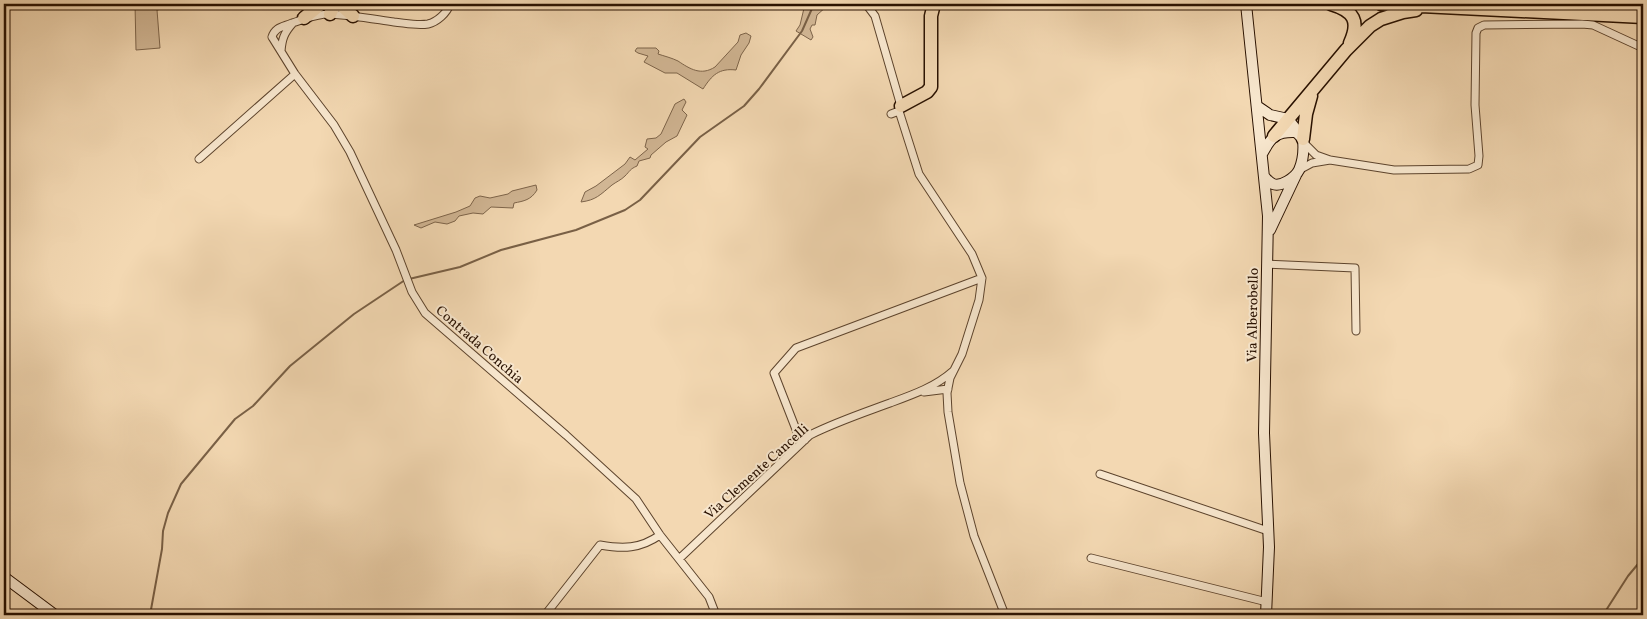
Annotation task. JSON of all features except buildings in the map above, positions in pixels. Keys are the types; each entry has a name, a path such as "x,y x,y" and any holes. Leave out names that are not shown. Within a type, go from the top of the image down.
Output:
{"highway":[{"path":"299,21 321,4"},
{"path":"340,4 353,16"},
{"path":"900,109 927,92 931,87 933,10 926,4"},
{"path":"1331,4 1346,10 1355,22 1354,34 1346,50"},
{"path":"1381,4 1643,17"},
{"path":"1572,4 1643,7"},
{"path":"1274,136 1346,50 1370,26 1381,19 1403,12 1440,6"},
{"path":"1302,139 1306,114 1313,91"}],"main road":[{"name":"Via Alberobello","path":"1246,4 1268,216 1264,433 1268,531 1266,615"},
{"path":"1257,106 1270,115 1288,119 1302,139 1303,157 1298,173 1268,236"},
{"path":"1262,154 1274,136 1289,132 1302,139"},
{"path":"1264,176 1269,181 1278,184 1298,173"},
{"path":"4,578 55,615"}],"street":[{"path":"272,37 273,32 280,27 330,7 353,16 419,25 430,23 440,17 450,4"},
{"path":"866,4 875,16 920,174 972,254 982,278 979,300 962,354 954,370 949,387 948,412 962,492 974,536 1005,615"},
{"path":"272,37 284,33 299,21"},
{"path":"1302,139 1316,155 1330,160 1394,170 1469,169 1478,165 1479,146 1475,105 1476,33 1478,28 1484,25 1582,24 1593,26 1643,48"},
{"path":"281,52 284,33"},
{"name":"Contrada Conchia","path":"272,37 295,74 334,125 350,152 396,250 412,292 425,313 566,435 636,499 660,535 709,597 716,615"},
{"path":"199,159 295,74"},
{"path":"891,114 900,109"},
{"path":"1298,173 1312,163 1330,160"},
{"path":"1267,264 1355,268 1356,331"},
{"path":"804,440 797,432 774,373 796,348 982,278"},
{"path":"914,394 936,383 954,370"},
{"path":"936,383 946,383 949,387"},
{"path":"914,394 949,387"},
{"path":"932,391 948,398"},
{"name":"Via Clemente Cancelli","path":"679,559 810,435 826,427 914,394"},
{"path":"1100,474 1268,531"},
{"path":"545,615 600,545 616,548 633,547 649,542 660,535"},
{"path":"1091,558 1267,602"}],"shaded area":[{"path":"135,4 177,4 177,6 157,10 160,48 136,50"},
{"path":"805,4 853,4 852,7 827,6 817,15 815,25 812,25 810,29 813,37 811,40 796,31 800,25"},
{"path":"746,33 751,36 736,70 720,71 703,89 677,73 665,73 644,62 648,56 635,51 637,48 656,48 659,51 658,54 676,60 691,69 705,71 715,67 738,42 740,35"},
{"path":"684,99 686,102 682,110 687,115 677,136 666,142 650,158 639,161 637,166 598,196 581,202 585,192 625,164 630,157 635,160 648,149 645,147 647,139 656,138 661,134 675,104"},
{"path":"536,185 537,190 530,198 514,203 513,208 491,207 483,214 473,213 459,216 455,221 447,224 435,222 421,228 414,225 470,206 475,198 480,196 490,198"}],"waterway":[{"path":"409,279 460,267 501,250 576,230 625,210 640,200 700,137 744,106 802,31 814,4"},
{"path":"150,615 162,549 163,531 168,513 181,484 235,419 253,406 290,366 354,314 405,280"},
{"path":"1603,615 1628,576 1643,558"}]}
